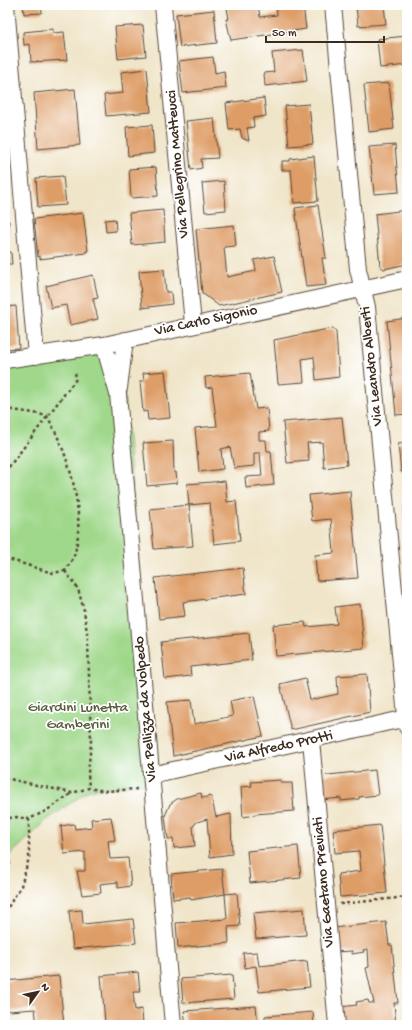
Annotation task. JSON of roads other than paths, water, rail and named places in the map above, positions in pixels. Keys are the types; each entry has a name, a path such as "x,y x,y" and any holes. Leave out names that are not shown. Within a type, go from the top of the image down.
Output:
{"street":[{"path":"6,5 36,356"},
{"name":"Via Pellegrino Matteucci","path":"163,5 193,324"},
{"name":"Via Leandro Alberti","path":"333,5 358,269 367,307 407,721"},
{"name":"Via Carlo Sigonio","path":"5,360 104,345 193,324 407,279"},
{"name":"Via Pellizza da Volpedo","path":"118,394 125,340"},
{"name":"Via Pellizza da Volpedo","path":"104,345 118,394 173,1025"},
{"name":"Via Alfredo Protti","path":"152,775 311,740 407,721"},
{"name":"Via Gaetano Previati","path":"311,740 337,1025"}],"park label":[{"name":"Giardini Lunetta Gamberini","path":"78,716"}]}
